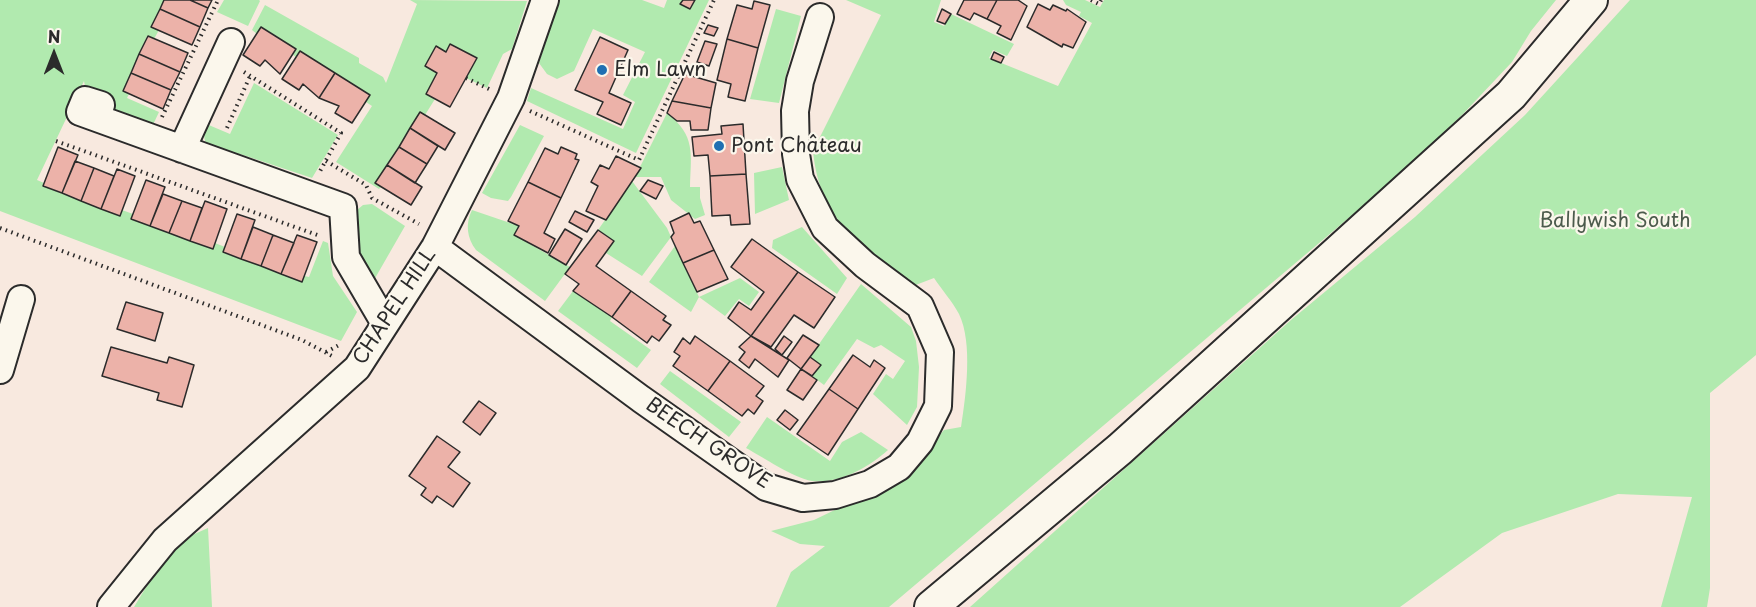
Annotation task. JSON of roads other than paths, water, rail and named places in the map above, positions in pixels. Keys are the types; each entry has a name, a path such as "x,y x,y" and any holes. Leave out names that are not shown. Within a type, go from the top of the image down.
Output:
{"main road":[{"path":"931,607 1120,449 1511,95 1591,0"}],"street":[{"name":"CHAPEL HILL","path":"111,607 165,540 357,368 429,236 511,98 545,0"},
{"name":"BEECH GROVE","path":"429,236 651,406 766,487 803,498 836,495 870,484 899,467 920,442 938,406 940,352 920,306 865,265 825,228 800,179 796,154 795,111 800,81 820,17"},
{"path":"182,150 231,42"},
{"path":"97,118 343,207 345,257 384,322"},
{"path":"0,370 21,299"}],"place":[{"name":"Elm Lawn","path":"602,70"},
{"name":"Pont Château","path":"719,146"}],"park label":[{"name":"Ballywish South","path":"1615,221"}]}
